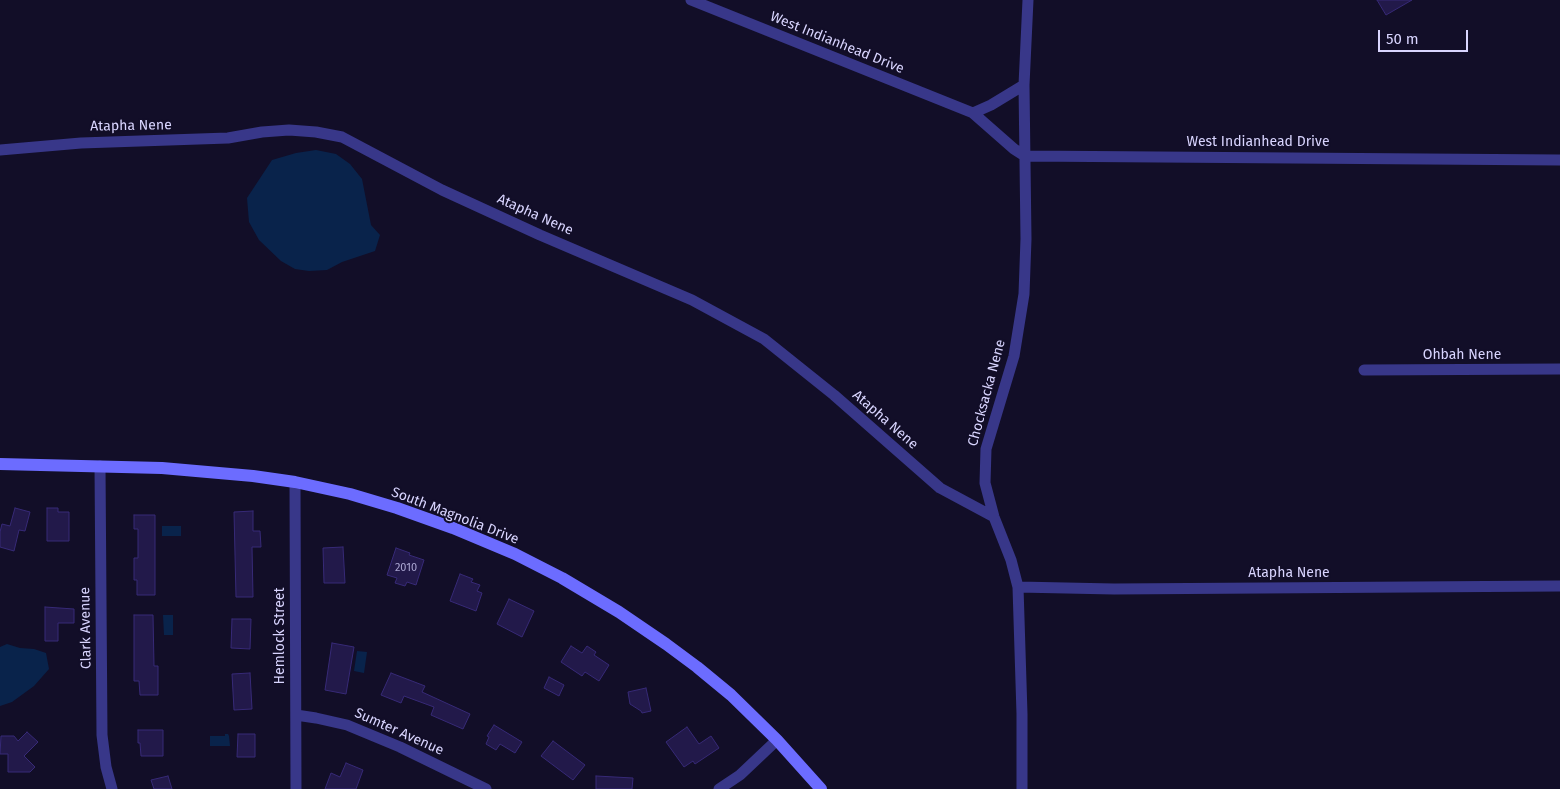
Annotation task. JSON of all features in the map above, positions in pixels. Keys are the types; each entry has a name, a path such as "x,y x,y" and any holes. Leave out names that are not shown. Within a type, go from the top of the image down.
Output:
{"main road":[{"name":"South Magnolia Drive","path":"0,464 212,471 295,482 350,494 453,528 515,554 562,578 619,612 697,666 731,695 777,740 821,789"}],"street":[{"name":"West Indianhead Drive","path":"691,0 972,113 1025,156 1560,160"},
{"name":"Chocksacka Nene","path":"1022,789 1018,587 1011,560 994,517 985,482 986,449 1014,356 1024,294 1026,248 1024,85 1028,0"},
{"path":"972,113 991,105 1024,85"},
{"name":"Atapha Nene","path":"0,150 81,143 228,138 262,132 289,130 316,132 342,137 442,190 540,235 692,300 756,334 834,395 940,488 994,517"},
{"name":"Ohbah Nene","path":"1364,370 1560,369"},
{"name":"Clark Avenue","path":"100,466 102,735 106,767 112,789"},
{"name":"Hemlock Street","path":"295,482 296,789"},
{"name":"Atapha Nene","path":"1018,587 1124,589 1560,586"},
{"name":"Sumter Avenue","path":"296,715 347,725 400,747 486,789"},
{"path":"720,789 740,775 777,740"}],"water":[{"path":"316,150 336,154 350,164 362,179 371,225 380,235 375,251 342,262 327,270 309,271 295,269 281,261 259,240 249,222 247,198 272,160 296,153"},
{"path":"162,526 181,526 181,536 162,536"},
{"path":"163,615 173,615 173,635 164,635"},
{"path":"7,644 46,653 49,669 34,686 12,702 0,706 0,647"},
{"path":"357,651 367,652 364,673 354,671"},
{"path":"225,734 229,736 230,746 210,746 210,736 225,736"}],"building":[{"path":"1377,0 1412,0 1386,15"},
{"path":"15,508 30,512 25,531 19,530 14,551 0,547 0,532 2,524 10,526"},
{"path":"47,508 58,508 58,512 69,512 69,541 47,541"},
{"path":"253,511 253,531 260,531 261,547 252,547 253,597 236,597 234,512"},
{"path":"134,515 155,515 155,595 137,595 137,580 134,580 134,558 138,558 138,529 134,529"},
{"path":"343,547 345,583 324,583 323,548"},
{"path":"396,548 424,560 416,585 407,582 405,586 395,583 397,578 387,575"},
{"path":"460,574 473,579 471,582 480,585 477,591 482,593 476,611 450,601"},
{"path":"509,599 534,611 522,637 497,624"},
{"path":"45,607 74,609 74,623 58,623 58,641 45,641"},
{"path":"134,615 153,615 154,666 158,666 158,695 140,695 139,681 134,681"},
{"path":"232,619 251,619 250,649 231,648"},
{"path":"332,643 354,647 346,694 325,690"},
{"path":"571,646 582,653 587,646 596,652 594,655 609,665 599,681 585,672 582,676 561,662"},
{"path":"250,673 252,709 234,710 232,674"},
{"path":"391,673 425,686 422,692 470,714 463,729 431,715 434,707 404,696 401,703 381,695"},
{"path":"549,677 564,685 559,696 544,688"},
{"path":"646,688 651,711 642,713 630,704 628,692"},
{"path":"494,725 522,742 515,753 500,744 496,750 486,744 489,737 487,736"},
{"path":"687,727 699,744 711,736 719,748 695,764 693,761 684,767 666,742"},
{"path":"138,730 163,730 163,756 141,756"},
{"path":"27,732 38,742 24,756 35,767 30,772 8,772 8,754 0,754 1,736 14,736 18,741"},
{"path":"238,734 255,734 255,757 237,757"},
{"path":"553,741 585,765 573,780 541,756"},
{"path":"346,763 363,770 356,789 325,789 331,773 340,777"},
{"path":"168,776 172,789 154,789 151,780"},
{"path":"596,776 633,778 632,789 596,789"}]}
